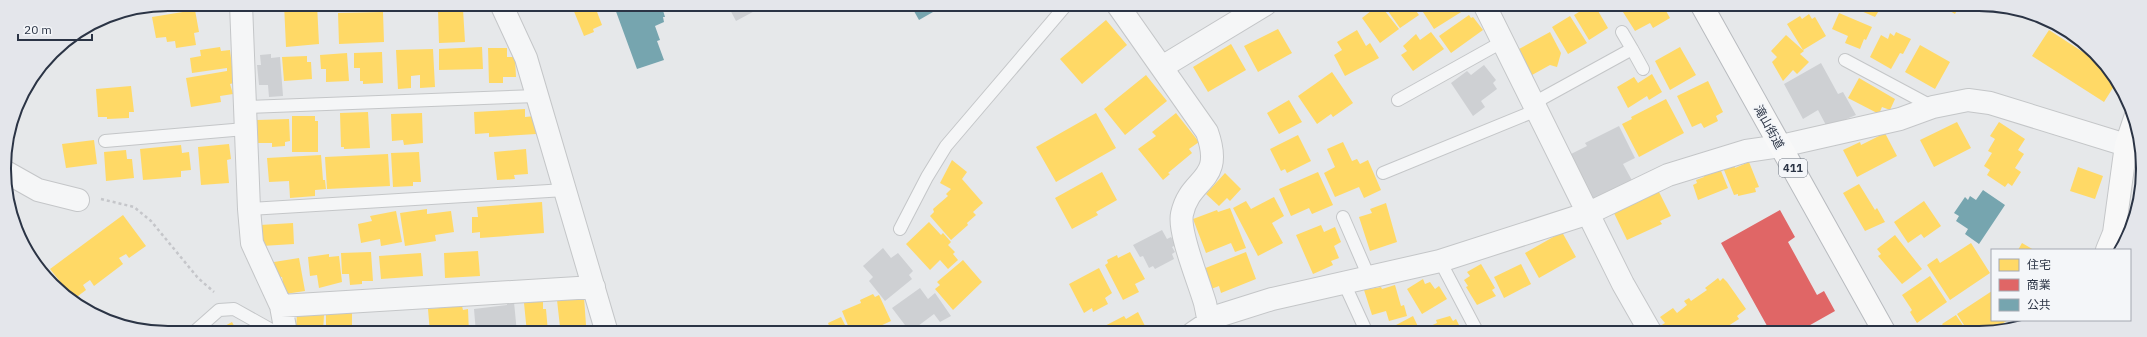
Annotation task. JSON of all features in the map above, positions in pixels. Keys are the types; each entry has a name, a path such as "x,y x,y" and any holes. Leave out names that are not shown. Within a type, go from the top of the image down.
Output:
{"main road":[{"name":"滝山街道","path":"1705,11 1881,326"},
{"path":"2107,249 2114,234 2132,147"}],"street":[{"path":"241,11 248,209 252,243 280,306 284,326"},
{"path":"504,11 526,58 605,326"},
{"path":"1122,11 1207,132 1213,149 1212,166 1200,184 1186,200 1181,216 1203,326"},
{"path":"1162,67 1241,11"},
{"path":"1487,11 1623,284 1647,326"},
{"path":"1207,326 1218,316 1272,300 1440,261 1588,213 1668,175 1746,151 1781,146 1900,119 1933,107 1968,100 1990,102 2132,147"},
{"path":"11,175 38,190 78,200"},
{"path":"280,306 594,287"}],"lane":[{"path":"900,229 927,177 946,146 1061,11"},
{"path":"1622,32 1644,69"},
{"path":"1398,100 1502,42"},
{"path":"1383,173 1537,110 1541,99 1632,49"},
{"path":"1845,60 1933,107"},
{"path":"244,107 537,96"},
{"path":"105,141 245,129"},
{"path":"248,209 565,190"},
{"path":"1343,217 1368,277"},
{"path":"1440,261 1474,326"},
{"path":"1344,283 1364,326"},
{"path":"200,326 219,310 234,310 264,326"}],"path":[{"path":"78,200 88,195 134,207 151,221 198,278 234,310"}],"building: 住宅":[{"path":"195,11 199,32 194,33 196,45 176,48 175,41 167,42 166,37 156,38 152,17"},
{"path":"284,11 317,11 319,44 286,47"},
{"path":"438,11 463,11 465,42 439,43"},
{"path":"574,11 597,11 602,25 593,29 594,32 584,36"},
{"path":"1371,11 1385,11 1399,29 1380,43 1362,18"},
{"path":"1388,11 1416,11 1419,15 1400,28"},
{"path":"1425,11 1463,11 1434,29 1423,12"},
{"path":"1581,11 1598,11 1608,28 1589,40 1574,15"},
{"path":"1666,11 1670,18 1653,28 1650,23 1635,31 1623,12"},
{"path":"1861,11 1879,11 1875,17"},
{"path":"383,12 384,42 339,44 338,13"},
{"path":"1839,13 1872,27 1866,40 1864,39 1860,49 1845,43 1848,36 1832,29"},
{"path":"1809,14 1812,19 1815,17 1826,36 1803,50 1787,24 1800,16 1802,19"},
{"path":"1469,15 1471,18 1473,17 1483,30 1451,53 1439,36"},
{"path":"1570,16 1587,43 1568,54 1552,27"},
{"path":"1106,20 1127,45 1082,84 1060,59"},
{"path":"1278,29 1292,53 1258,72 1244,46"},
{"path":"1357,30 1366,46 1370,43 1379,58 1345,76 1334,55 1342,50 1337,42"},
{"path":"2049,30 2090,57 2113,87 2104,102 2032,56"},
{"path":"1431,32 1444,49 1413,71 1401,55 1407,51 1403,46 1416,34 1420,40"},
{"path":"1550,32 1561,53 1557,67 1550,65 1532,75 1519,49"},
{"path":"1896,32 1911,39 1903,54 1900,53 1891,69 1870,57 1881,35 1888,39 1890,33 1894,36"},
{"path":"1786,35 1804,51 1800,54 1809,62 1797,74 1793,70 1783,81 1772,62 1777,57 1771,51"},
{"path":"1231,44 1246,70 1208,92 1193,67"},
{"path":"1920,45 1950,62 1935,89 1905,72"},
{"path":"220,47 221,51 230,50 234,83 230,84 233,94 220,96 221,102 191,107 186,78 227,71 227,68 192,73 190,58 201,56 200,50"},
{"path":"482,47 483,69 439,70 439,49"},
{"path":"1680,47 1696,75 1670,90 1655,61"},
{"path":"488,48 507,48 507,57 515,57 516,77 503,77 503,83 489,83"},
{"path":"433,49 435,87 420,88 420,75 411,76 411,88 398,89 396,50"},
{"path":"382,52 383,83 363,84 363,81 360,81 360,68 354,68 354,53"},
{"path":"347,53 349,81 326,82 326,69 321,69 320,55"},
{"path":"307,56 307,62 311,62 312,79 284,81 282,57"},
{"path":"1332,72 1353,103 1333,117 1331,114 1317,124 1298,96"},
{"path":"1652,74 1662,92 1649,100 1647,96 1628,108 1617,87 1634,77 1638,83"},
{"path":"1146,75 1167,101 1125,135 1104,109"},
{"path":"1859,78 1895,99 1890,110 1882,107 1879,114 1848,98"},
{"path":"1708,81 1723,112 1716,116 1718,121 1704,128 1701,123 1692,127 1677,96"},
{"path":"131,86 134,112 129,112 129,118 107,119 107,117 98,117 96,89"},
{"path":"1666,99 1684,133 1639,157 1622,124 1632,119 1631,117"},
{"path":"1289,100 1302,122 1279,134 1267,113"},
{"path":"525,109 525,117 535,116 536,134 489,137 489,133 475,134 474,112"},
{"path":"368,112 370,148 344,149 344,147 341,147 340,113"},
{"path":"422,113 423,143 404,145 403,140 392,141 391,114"},
{"path":"1096,113 1116,148 1056,182 1036,147"},
{"path":"1176,113 1199,142 1189,149 1192,153 1168,173 1170,174 1163,180 1138,149 1156,136 1152,132"},
{"path":"292,116 315,116 315,121 318,121 318,152 292,152"},
{"path":"289,119 290,141 285,142 285,146 272,147 272,143 258,143 257,120"},
{"path":"1957,122 1971,148 1934,167 1920,140"},
{"path":"1999,122 2025,139 2018,150 2024,154 2015,168 2021,172 2012,186 2008,183 2005,187 1987,175 1990,170 1984,166 1992,153 1988,151 1995,139 1990,136"},
{"path":"1885,133 1897,156 1857,177 1843,150 1860,142 1861,145"},
{"path":"1298,135 1311,161 1287,173 1285,169 1281,171 1270,149"},
{"path":"94,140 97,164 66,168 62,144"},
{"path":"1343,142 1352,161 1357,159 1360,164 1368,160 1381,190 1364,198 1359,187 1335,197 1324,173 1335,167 1327,149"},
{"path":"229,144 231,159 227,160 229,183 201,185 198,147"},
{"path":"181,145 182,153 189,152 191,170 181,171 181,177 143,180 140,149"},
{"path":"526,149 528,174 514,175 515,179 497,180 494,152"},
{"path":"126,150 127,159 132,159 134,178 106,181 104,152"},
{"path":"419,152 421,182 413,182 413,186 393,187 391,153"},
{"path":"388,154 390,186 327,189 325,157"},
{"path":"321,155 323,180 325,180 326,189 315,190 315,196 290,198 289,181 269,182 267,158"},
{"path":"952,160 967,172 962,179 983,203 973,212 976,215 967,223 968,225 951,240 930,216 934,212 933,209 948,196 946,194 951,189 940,183"},
{"path":"1733,161 1735,168 1749,162 1759,187 1755,188 1756,192 1738,196 1738,194 1734,195 1722,165"},
{"path":"1719,166 1728,188 1698,200 1693,185 1697,183 1696,180 1704,177 1702,172"},
{"path":"2078,167 2103,176 2095,199 2070,191"},
{"path":"1102,172 1117,200 1096,212 1098,215 1072,229 1055,198"},
{"path":"1318,172 1333,205 1312,214 1309,208 1291,216 1279,189"},
{"path":"1225,173 1241,189 1230,201 1227,198 1219,206 1206,194"},
{"path":"1859,184 1875,210 1877,208 1885,222 1865,231 1843,193"},
{"path":"1658,190 1671,216 1660,221 1662,224 1627,240 1613,211"},
{"path":"1274,197 1284,216 1272,223 1283,243 1258,256 1233,208 1246,201 1251,209"},
{"path":"1924,201 1941,226 1924,238 1921,234 1908,243 1894,222"},
{"path":"542,202 544,233 480,238 480,232 472,233 472,217 478,217 477,207"},
{"path":"1386,203 1397,242 1370,251 1359,217 1372,213 1370,209"},
{"path":"1230,208 1246,248 1235,252 1231,243 1206,253 1193,219 1217,210 1218,212"},
{"path":"427,209 427,214 451,211 454,232 435,235 436,241 405,246 400,213"},
{"path":"396,211 402,242 381,246 380,239 361,243 358,224 372,221 370,216"},
{"path":"123,215 146,246 129,258 126,254 119,258 123,264 94,286 90,280 83,285 86,290 78,296 63,285 50,269"},
{"path":"929,222 941,235 943,233 951,242 948,245 955,252 953,254 958,260 948,269 940,260 930,270 906,244"},
{"path":"293,223 294,244 262,246 260,225"},
{"path":"1321,225 1324,232 1335,227 1341,242 1334,246 1339,258 1331,261 1333,265 1313,274 1296,235"},
{"path":"1562,232 1576,257 1539,278 1525,253"},
{"path":"1895,235 1922,269 1902,284 1878,256 1881,254 1877,249"},
{"path":"1971,243 1990,273 1950,300 1927,265 1937,258 1940,263"},
{"path":"2022,243 2032,249 2019,249"},
{"path":"478,251 480,276 445,278 444,253"},
{"path":"371,252 373,281 362,281 362,284 350,285 349,274 342,274 341,253"},
{"path":"1130,252 1145,279 1135,284 1139,292 1123,300 1105,265 1108,263 1107,260 1117,255 1118,258"},
{"path":"1246,252 1256,279 1221,293 1219,286 1211,289 1203,269"},
{"path":"421,253 423,276 381,279 379,256"},
{"path":"329,254 329,257 339,256 342,282 319,288 317,275 310,276 308,257"},
{"path":"299,258 305,291 285,294 282,277 277,278 274,262"},
{"path":"963,260 982,282 953,310 935,289 940,285 937,282"},
{"path":"1481,264 1495,288 1492,290 1496,296 1477,305 1466,287 1468,286 1464,280 1470,276 1467,272"},
{"path":"1521,264 1531,284 1504,298 1494,277"},
{"path":"1099,268 1112,293 1105,298 1108,304 1093,312 1092,308 1084,313 1069,284"},
{"path":"1930,276 1947,302 1917,323 1910,312 1912,310 1902,295"},
{"path":"1718,278 1720,281 1723,278 1746,309 1737,316 1739,319 1728,326 1660,326 1665,323 1660,317 1673,308 1677,313 1687,305 1684,301 1689,298 1691,301 1707,290 1705,288"},
{"path":"1423,279 1425,284 1430,282 1435,289 1439,286 1447,299 1422,314 1407,289"},
{"path":"1395,285 1401,306 1404,305 1407,316 1389,321 1386,311 1372,315 1364,290 1381,287 1382,289"},
{"path":"1991,292 1991,321 2007,321 1999,325 1965,326 1957,314"},
{"path":"873,294 875,297 879,295 891,321 880,326 848,326 842,311 861,303 860,300"},
{"path":"584,297 586,325 560,326 557,300"},
{"path":"543,301 543,309 546,309 547,326 526,326 524,303"},
{"path":"462,306 463,310 468,309 469,326 429,326 428,309"},
{"path":"1138,312 1145,326 1105,326 1124,316 1126,319"},
{"path":"326,313 352,313 352,326 326,326"},
{"path":"297,315 324,315 323,326 296,326"},
{"path":"1956,315 1963,326 1943,326 1942,324"},
{"path":"1413,316 1418,326 1394,326"},
{"path":"1450,316 1453,321 1456,319 1460,326 1430,326 1437,323 1436,320"},
{"path":"841,317 846,326 829,326 828,323"},
{"path":"232,322 234,326 225,326"}],"building: 商業":[{"path":"1780,210 1795,237 1788,242 1817,295 1824,291 1835,311 1808,326 1767,326 1721,243"}],"building: 公共":[{"path":"616,11 663,11 665,17 663,17 664,22 655,26 660,40 657,41 664,60 637,69"},
{"path":"914,11 935,11 919,20"},
{"path":"1983,190 2005,205 1979,244 1965,234 1968,229 1956,221 1959,216 1954,213 1965,197 1968,200 1970,196 1976,200"}],"building: その他":[{"path":"731,11 755,11 736,21"},
{"path":"271,54 271,58 280,57 283,96 269,97 268,85 259,85 257,65 261,65 260,55"},
{"path":"1821,63 1838,94 1843,92 1856,115 1827,127 1818,110 1803,119 1784,84"},
{"path":"1484,65 1496,80 1493,83 1497,89 1481,101 1485,107 1473,116 1451,83 1467,71 1471,75"},
{"path":"1619,126 1635,158 1623,164 1634,184 1595,201 1571,154 1587,146 1585,143"},
{"path":"1162,230 1167,239 1171,237 1176,245 1172,247 1175,252 1172,254 1174,259 1155,269 1153,266 1149,268 1143,256 1140,257 1133,245"},
{"path":"883,248 891,258 898,253 913,271 909,275 912,279 885,301 869,281 873,277 863,266"},
{"path":"920,288 928,299 935,293 951,316 940,322 934,314 918,326 906,326 892,308"},
{"path":"507,302 514,302 516,326 475,326 474,309 507,305"}]}
